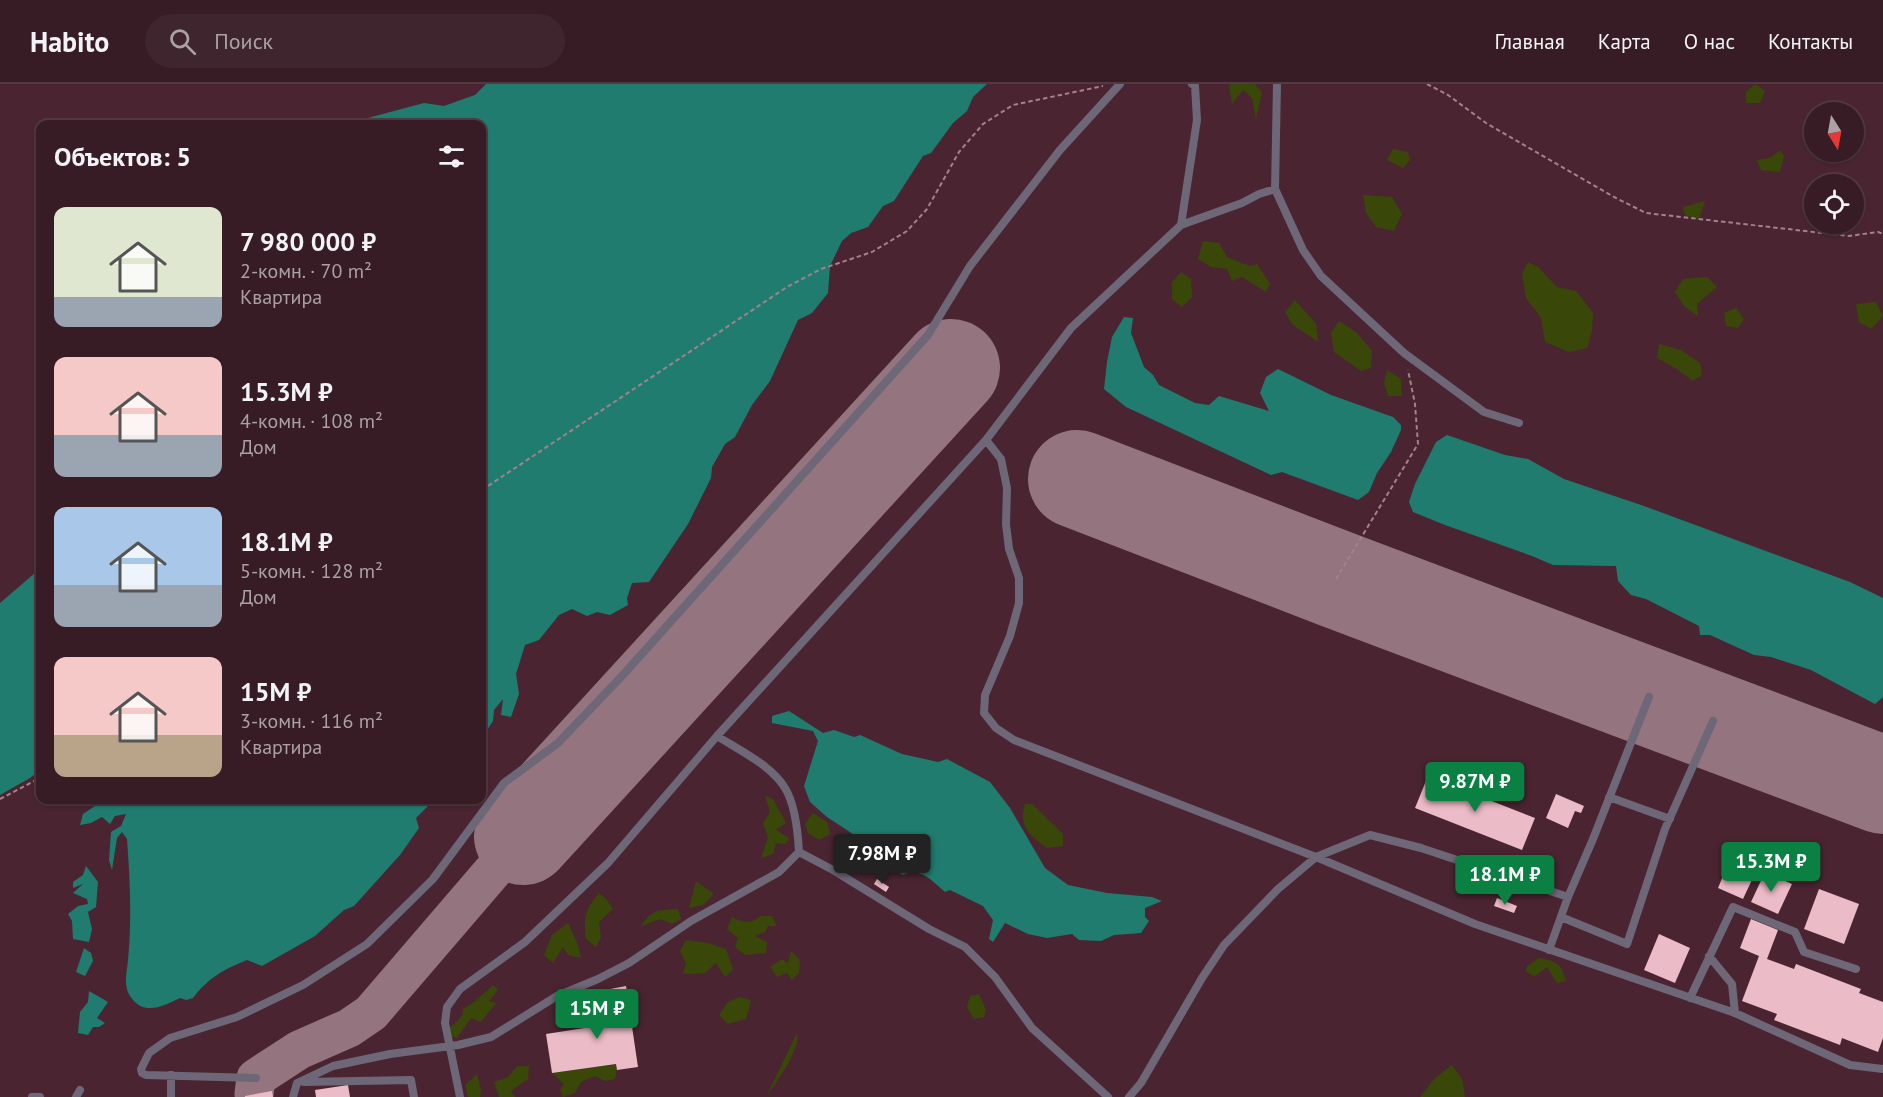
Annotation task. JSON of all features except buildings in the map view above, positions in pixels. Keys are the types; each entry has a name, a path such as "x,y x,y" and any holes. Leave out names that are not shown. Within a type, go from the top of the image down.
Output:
{"lane":[{"path":"256,1078 146,1075 141,1069 148,1053 170,1038 237,1017 303,985 367,944 433,879 504,783 558,743 622,676 928,335 970,266 1060,150 1120,84"},
{"path":"1181,225 1197,120 1195,86 1192,84"},
{"path":"1277,84 1275,189 1303,250 1321,276 1404,353 1484,412 1519,423"},
{"path":"460,1097 445,1023 447,1007 460,989 525,942 608,863 717,736 986,440 1071,328 1181,225 1275,189"},
{"path":"986,440 1001,459 1007,488 1006,524 1009,549 1019,578 1019,603 1010,636 986,695 984,713 996,728 1014,741 1316,857 1475,924 1735,1013 1850,1065 1883,1069"},
{"path":"1549,950 1568,897 1649,697"},
{"path":"1561,917 1627,944 1670,819 1713,721"},
{"path":"293,1097 297,1083 333,1066 491,1037 557,996 629,963 691,921 779,872 799,852 797,823 786,788 764,766 717,736"},
{"path":"1609,797 1670,819"},
{"path":"1129,1097 1141,1083 1202,978 1224,945 1278,889 1316,857 1370,835 1421,848 1568,897"},
{"path":"799,852 833,870 929,929 966,947 995,977 1032,1028 1108,1097"},
{"path":"1690,998 1733,907 1795,932 1804,952 1856,969"},
{"path":"1709,956 1732,984 1735,1013"},
{"path":"171,1076 171,1097"},
{"path":"297,1083 411,1080 414,1097"},
{"path":"32,1097 40,1097"}],"path":[{"path":"486,487 787,287 821,269 872,252 907,231 927,209 959,152 983,124 1013,105 1112,84"},
{"path":"1427,84 1448,95 1486,123 1646,213 1849,236 1878,232 1883,234"},
{"path":"1336,579 1418,444 1415,404 1404,353"},
{"path":"0,799 36,780"}],"shaded area":[{"path":"486,84 987,84 973,97 967,111 953,123 931,153 923,156 894,201 883,206 868,227 851,233 842,241 830,266 828,293 812,313 798,320 770,381 752,405 735,437 725,444 712,467 711,478 688,524 649,582 632,583 627,598 628,605 610,615 597,612 587,616 572,609 559,615 539,640 525,645 516,674 519,694 511,717 501,715 503,699 494,710 493,721 486,732 486,120 345,120 364,119 424,103 444,106 475,95"},
{"path":"1231,84 1255,84 1262,92 1256,119 1252,98 1243,90 1232,104 1229,86"},
{"path":"1755,84 1765,91 1760,103 1746,103 1746,92"},
{"path":"1393,149 1408,152 1410,160 1403,168 1387,160"},
{"path":"1780,150 1784,156 1780,172 1761,170 1757,160 1770,158"},
{"path":"1363,195 1392,197 1402,214 1394,231 1376,227 1366,213"},
{"path":"1705,201 1699,219 1685,215 1683,207"},
{"path":"1203,241 1219,243 1227,257 1249,266 1257,264 1270,284 1266,292 1242,277 1232,281 1227,269 1211,267 1198,259"},
{"path":"1528,262 1538,267 1557,287 1576,291 1593,313 1592,331 1587,348 1569,352 1545,342 1541,318 1526,298 1522,274"},
{"path":"1181,272 1191,279 1192,297 1182,307 1172,299 1172,282"},
{"path":"1707,277 1717,287 1697,304 1698,316 1685,307 1675,292 1683,279"},
{"path":"1295,300 1316,324 1318,342 1293,325 1285,312"},
{"path":"1876,302 1883,316 1871,329 1859,322 1856,304"},
{"path":"1736,308 1744,319 1738,328 1726,326 1724,313"},
{"path":"1124,317 1133,318 1131,333 1144,367 1159,385 1195,403 1209,405 1219,396 1269,411 1260,393 1266,377 1278,369 1331,395 1393,417 1401,425 1401,430 1369,492 1358,500 1282,472 1271,475 1126,407 1104,389 1112,337"},
{"path":"1339,321 1357,333 1372,351 1371,368 1361,371 1334,352 1331,333"},
{"path":"1659,344 1681,350 1700,363 1702,375 1693,381 1657,358"},
{"path":"1387,370 1401,379 1402,396 1388,396 1384,383"},
{"path":"1447,435 1505,455 1528,459 1564,479 1850,582 1883,598 1883,697 1875,704 1811,670 1771,657 1754,655 1710,635 1700,635 1699,626 1646,599 1631,595 1618,581 1616,566 1553,565 1413,512 1409,502 1415,484 1436,442"},
{"path":"35,573 36,773 0,795 0,603"},
{"path":"789,711 823,733 834,730 854,737 860,735 902,754 938,762 947,759 990,782 1010,808 1045,868 1068,885 1107,893 1152,897 1162,901 1145,908 1145,917 1149,921 1141,933 1114,935 1101,941 1079,940 1072,934 1047,938 1028,934 1005,923 993,942 989,939 993,920 983,906 950,890 945,892 921,874 915,872 903,875 887,866 882,858 872,852 868,844 827,817 810,802 804,786 818,741 813,731 772,723 772,716"},
{"path":"765,796 773,799 786,823 776,830 789,838 786,844 776,843 773,854 761,858 768,838 763,823 770,812"},
{"path":"93,804 430,804 416,818 419,828 400,855 354,906 344,910 315,936 262,966 247,960 231,967 217,975 193,998 186,1000 180,998 154,1008 147,1008 135,1002 127,987 130,884 127,839 122,832 117,838 112,870 109,860 111,832 121,826 126,814 115,816 110,824 102,817 91,823 80,825 83,814 95,806"},
{"path":"1025,804 1032,804 1063,834 1063,846 1047,848 1031,835 1024,824"},
{"path":"813,813 827,822 830,834 819,840 808,833 805,824"},
{"path":"86,866 98,882 96,907 88,912 92,929 89,942 73,939 72,921 68,914 78,906 88,904 87,899 73,893 83,884 73,888 73,882 83,875"},
{"path":"696,881 714,894 703,905 689,908"},
{"path":"599,893 613,909 599,922 601,937 596,947 586,939 585,919 588,909"},
{"path":"678,909 681,919 672,924 661,919 641,926 653,913"},
{"path":"761,916 772,916 777,926 768,926 765,932 755,936 767,942 766,953 745,955 735,947 738,938 727,929 732,917 747,922"},
{"path":"568,923 577,942 581,958 568,955 563,947 553,963 544,955 552,935"},
{"path":"686,940 708,943 726,949 733,969 725,977 716,963 705,973 683,974 686,963 680,951"},
{"path":"84,948 91,953 93,961 85,976 76,972"},
{"path":"791,951 800,960 799,973 792,980 787,973 777,977 770,967 782,959 788,963"},
{"path":"1539,958 1557,964 1566,981 1557,983 1547,967 1534,977 1526,971 1527,966"},
{"path":"493,985 498,990 489,1001 496,1003 481,1022 471,1018 457,1038 448,1036 445,1031 459,1019 463,1009"},
{"path":"89,991 108,1002 97,1018 105,1023 99,1027 93,1027 88,1035 78,1033 80,1012 88,1002"},
{"path":"979,994 986,1010 984,1017 974,1019 967,1007 970,996"},
{"path":"740,997 751,1000 746,1019 728,1024 719,1015 728,1002"},
{"path":"797,1033 792,1057 766,1097"},
{"path":"616,1064 615,1079 605,1081 595,1076 581,1082 575,1093 563,1097 560,1090 564,1084 552,1073"},
{"path":"1452,1065 1462,1079 1465,1097 1420,1097 1435,1078"},
{"path":"517,1066 529,1066 528,1079 511,1091 515,1097 499,1097 494,1082 508,1077"},
{"path":"477,1074 481,1090 480,1097 468,1097 465,1085"}],"taxiway":[{"path":"254,1094 256,1078 299,1050 349,1028 371,1013 523,836"}],"runway":[{"path":"523,836 951,368"},
{"path":"1077,479 1883,785"}]}
